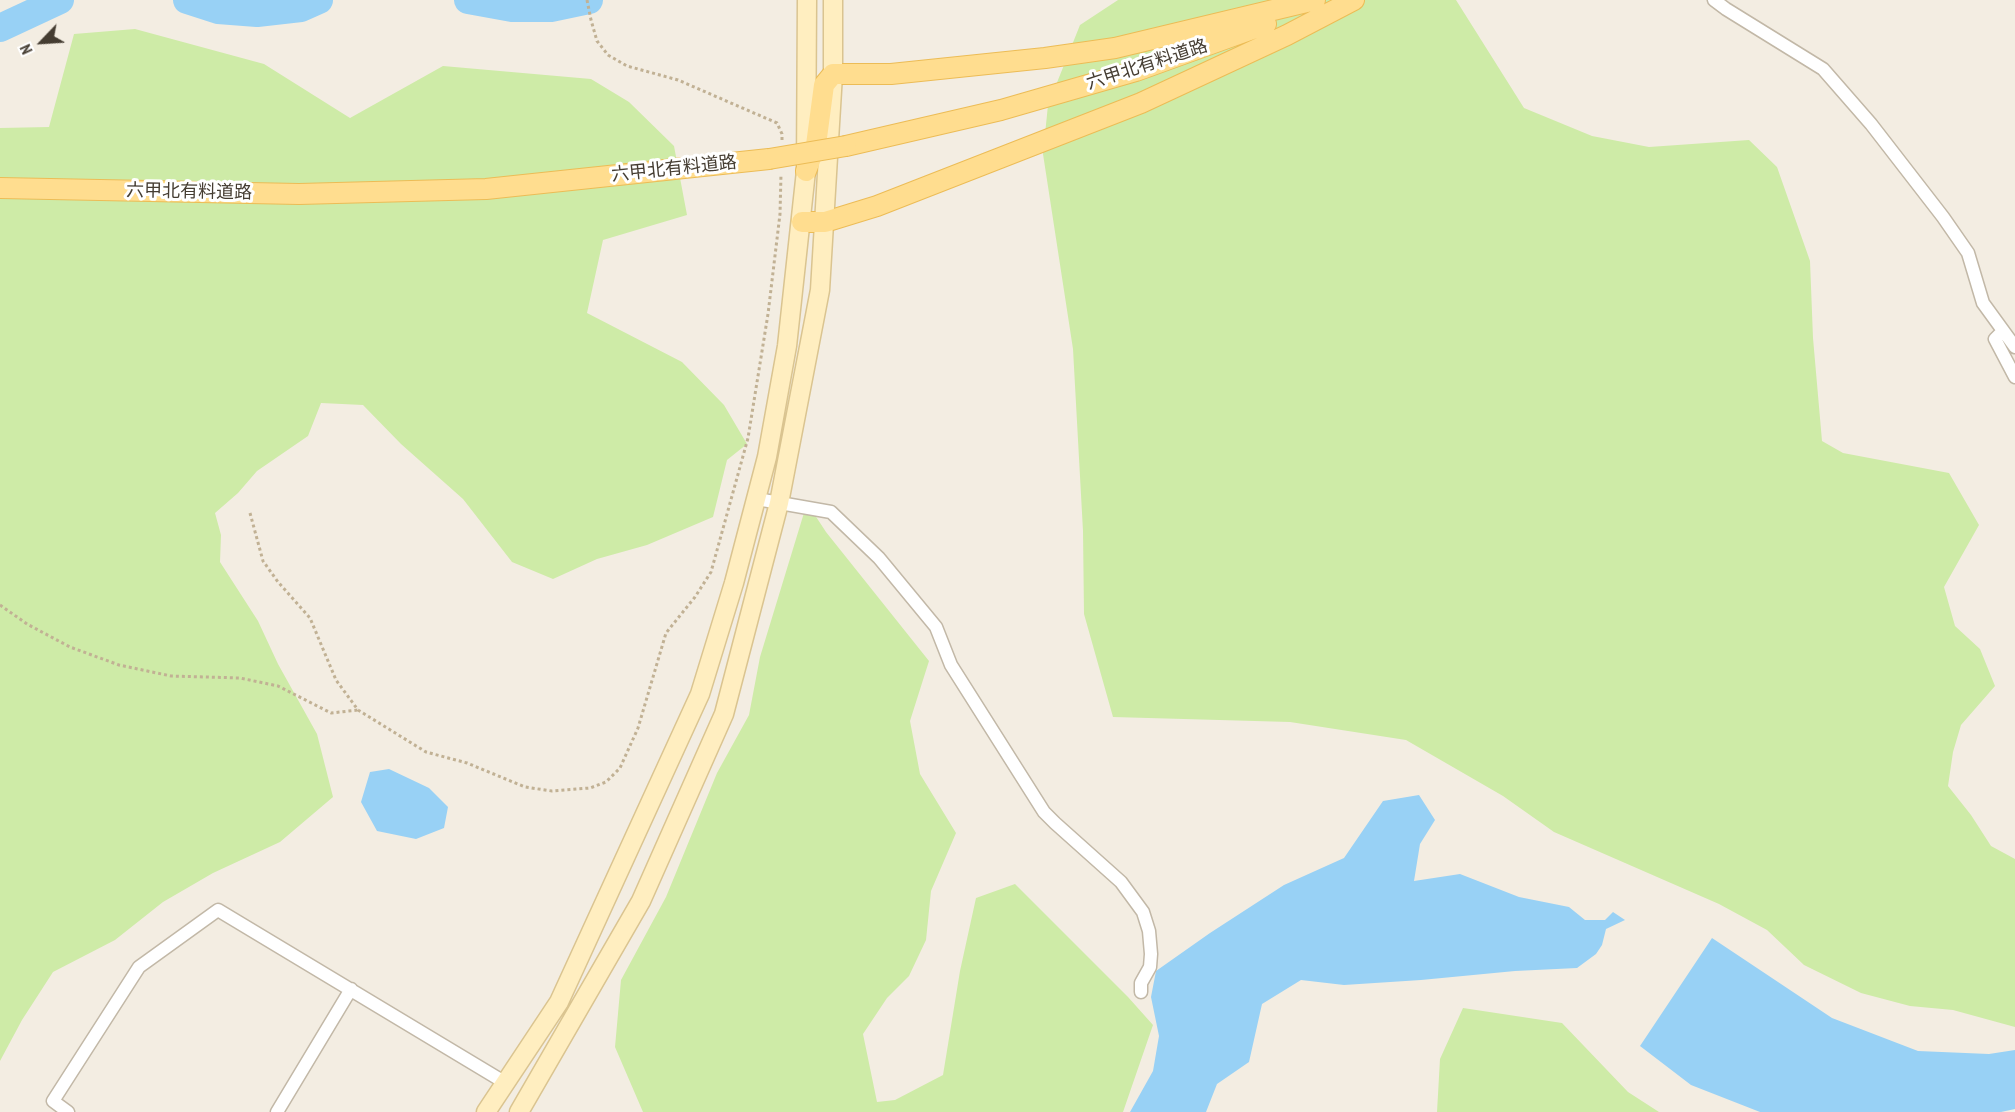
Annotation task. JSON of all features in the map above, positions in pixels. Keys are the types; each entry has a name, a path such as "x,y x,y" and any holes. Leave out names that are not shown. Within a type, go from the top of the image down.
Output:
{"main road":[{"path":"806,171 816,146 824,85 833,74 891,74 1045,58 1114,48 1316,0"},
{"name":"六甲北有料道路","path":"0,188 299,194 474,189 777,158 846,146 1001,110 1136,72 1277,20 1324,0"},
{"path":"802,222 825,222 877,207 1141,103 1354,0"}],"street":[{"path":"486,1112 559,1002 700,694 757,499 787,346 802,222 806,171 807,0"},
{"path":"519,1112 641,901 724,714 779,503 820,290 833,74 833,0"},
{"path":"1714,0 1823,69 1871,124 1968,253 1983,303 2015,347"},
{"path":"2002,332 1995,339 2015,377"},
{"path":"757,499 831,512 879,558 936,627 951,665 1044,812 1121,882 1143,912 1149,931 1151,954 1150,968 1141,983 1141,992"},
{"path":"68,1112 53,1101 139,967 218,910 504,1082"},
{"path":"277,1112 351,989"}],"path":[{"path":"250,513 263,561 310,618 336,680 358,710 426,752 467,763 525,787 552,790 590,788 606,782 620,768 638,728 666,633 695,597 711,572 742,460 768,314 780,214 777,158 782,134 777,123 678,80 627,66 608,56 597,41 587,0"},
{"path":"0,605 27,624 70,647 119,665 171,676 240,678 278,686 331,713 358,710"}],"green space":[{"path":"1118,0 1456,0 1524,108 1592,136 1649,147 1749,140 1777,167 1810,261 1813,338 1822,441 1843,453 1949,473 1979,525 1944,587 1955,626 1980,649 1995,686 1961,725 1953,752 1948,786 1971,815 1991,846 2015,859 2015,1027 1953,1010 1910,1006 1861,993 1804,965 1767,930 1719,904 1554,832 1503,796 1406,740 1290,722 1113,717 1084,614 1083,531 1073,349 1043,154 1048,105 1080,25"},
{"path":"135,29 264,64 350,118 443,66 591,79 629,102 674,146 687,215 603,240 587,313 682,362 724,405 747,444 727,460 713,517 647,545 597,559 553,579 512,562 463,499 401,444 363,405 321,403 308,436 257,471 238,493 215,513 221,535 220,562 258,621 278,664 317,734 333,797 280,842 213,873 163,902 115,940 53,972 22,1020 0,1061 0,128 49,127 74,34"},
{"path":"807,503 826,532 929,661 910,721 920,774 956,833 931,891 926,940 909,976 887,998 863,1034 877,1102 895,1100 943,1075 960,971 976,898 1015,884 1153,1025 1123,1112 643,1112 615,1047 621,980 666,897 717,773 749,715 760,657"},
{"path":"1463,1008 1562,1023 1628,1092 1659,1112 1437,1112 1440,1059"}],"water":[{"path":"389,769 429,788 448,807 444,828 416,839 377,831 361,802 370,772"},
{"path":"1419,795 1435,820 1420,844 1414,881 1460,874 1519,897 1569,907 1585,920 1605,920 1613,912 1625,920 1606,929 1602,945 1596,954 1577,968 1344,985 1301,980 1262,1004 1249,1062 1217,1084 1206,1112 1130,1112 1153,1071 1159,1036 1151,997 1156,971 1284,885 1344,858 1383,801"},
{"path":"1712,938 1832,1018 1918,1051 1989,1054 2015,1050 2015,1109 2001,1112 1760,1112 1691,1085 1640,1046"}],"waterway":[{"path":"0,28 60,0"},
{"path":"187,0 218,10 257,13 301,8 319,0"},
{"path":"468,0 512,8 551,8 589,0"}]}
